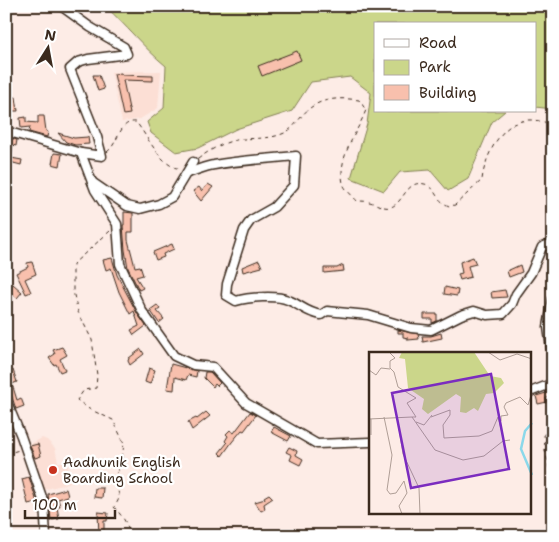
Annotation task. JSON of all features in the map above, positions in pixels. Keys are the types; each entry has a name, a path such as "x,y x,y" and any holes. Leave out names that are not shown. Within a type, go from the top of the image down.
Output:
{"street":[{"path":"6,131 81,153 102,156 97,137 70,70 78,62 88,59 127,54 124,47 90,27 61,6"},
{"path":"81,153 95,190 117,224 120,264 142,311 174,356 193,365 213,367 246,402 317,444 369,442"},
{"path":"187,173 211,165 261,158 276,159 296,156 294,185 274,207 251,220 244,230 227,284 226,295 236,300 244,298 280,298 290,300 306,312 314,314 321,315 327,311 368,315 411,328 431,330 461,315 474,311 487,315 503,314 512,304 516,294 531,273 542,247 552,243 553,245"},
{"path":"92,182 127,206 140,209 159,204 172,197 193,162"},
{"path":"553,298 548,327 553,362"},
{"path":"532,391 553,383"},
{"path":"6,400 44,503 46,536"}],"path":[{"path":"102,156 114,145 126,124 130,121 136,122 166,162 178,168 186,166 214,149 235,140 258,139 287,132 310,107 317,103 335,98 359,100 366,110 346,153 342,169 343,184 357,201 369,202 388,208 394,205 409,187 426,184 432,187 438,200 449,206 455,205 482,180 483,166 492,148 509,127 521,121 531,120 553,124"},
{"path":"117,224 74,264 73,291 78,312 92,340 97,375 96,388 84,390 77,400 89,409 113,420 124,443 122,460 114,481 120,494 119,500 114,507 122,515 129,527 130,536"},
{"path":"553,433 544,434 545,450 553,486"},
{"path":"6,454 25,448"},
{"path":"544,536 553,508"}],"shaded area":[{"path":"161,71 158,108 140,119 122,122 111,72"},
{"name":"Aadhunik English Boarding School","path":"42,438 55,448 58,462 66,462 72,479 77,481 43,490 28,445"}],"green space":[{"path":"105,6 546,6 553,15 553,109 536,107 536,22 374,22 374,112 504,112 492,122 468,179 448,191 430,170 400,172 384,191 351,178 367,124 371,93 350,77 311,82 292,111 236,129 198,148 176,152 151,133 147,122 164,108 166,66"}],"building":[{"path":"297,51 301,60 262,76 258,66"},
{"path":"121,73 122,75 153,76 153,81 123,80 130,114 123,115 114,74"},
{"path":"93,75 99,75 104,89 98,91"},
{"path":"6,97 16,97 18,111 12,111 11,102 6,103"},
{"path":"38,116 44,116 46,131 48,132 47,137 29,132 30,127 21,128 20,118 26,117 26,122 38,123"},
{"path":"58,133 74,138 88,137 89,144 75,145 66,142"},
{"path":"7,137 17,140 16,146 13,145 11,158 22,160 21,165 6,161"},
{"path":"54,153 62,154 60,166 52,164"},
{"path":"208,184 213,187 201,201 193,191 199,187 202,191"},
{"path":"124,212 133,213 133,232 128,232 128,240 135,267 140,266 143,275 136,277 143,288 139,290 128,268 123,225"},
{"path":"172,244 174,249 163,254 164,257 156,260 153,252"},
{"path":"473,257 476,264 468,266 471,277 460,280 458,274 462,273 460,262"},
{"path":"112,258 117,275 146,326 134,335 131,330 139,326 134,311 130,314 119,292 111,268 106,270 103,260"},
{"path":"259,260 262,267 243,272 242,267"},
{"path":"32,262 36,274 25,279 31,292 26,294 16,273 28,267 27,263"},
{"path":"343,265 344,271 324,273 324,268 337,268"},
{"path":"520,265 522,272 509,277 507,271"},
{"path":"13,284 22,292 17,298 8,290"},
{"path":"445,287 458,290 457,296 444,294"},
{"path":"505,290 507,297 492,298 491,292"},
{"path":"157,305 160,309 157,311 164,319 159,323 150,310"},
{"path":"424,314 437,314 437,321 432,323 432,319 424,319"},
{"path":"398,330 418,334 419,339 408,340 408,338 403,337 403,333 398,333"},
{"path":"441,333 442,338 423,342 422,336"},
{"path":"62,347 67,355 60,359 65,370 60,372 56,364 54,365 49,358 55,354 53,350"},
{"path":"141,349 144,354 130,365 129,358"},
{"path":"171,364 197,371 196,377 188,375 186,380 175,377 174,390 167,389"},
{"path":"149,368 155,370 150,384 145,382"},
{"path":"13,370 17,382 12,384 17,400 21,398 24,406 16,409 8,385 6,386 6,373"},
{"path":"205,372 210,372 220,383 217,386 215,384 213,387 204,378"},
{"path":"553,391 553,397 546,398 547,402 538,404 536,396"},
{"path":"206,412 210,416 192,430 188,422 197,419"},
{"path":"250,412 256,415 222,456 219,453 227,443 225,441 228,436 226,434 230,430 234,433"},
{"path":"274,427 291,436 288,441 271,432"},
{"path":"38,444 41,456 35,458 30,446"},
{"path":"289,447 297,451 296,455 303,459 300,465 290,460 292,455 286,452"},
{"path":"29,477 37,502 28,504 22,479"},
{"path":"95,488 103,488 102,498 94,497"},
{"path":"66,489 68,496 58,499 60,506 57,507 59,519 51,520 48,494"},
{"path":"269,494 273,498 264,504 265,509 261,511 255,502 265,499 264,497"},
{"path":"98,512 108,513 107,521 104,521 104,536 99,536"}],"place":[{"name":"Aadhunik English Boarding School","path":"53,470"}]}
